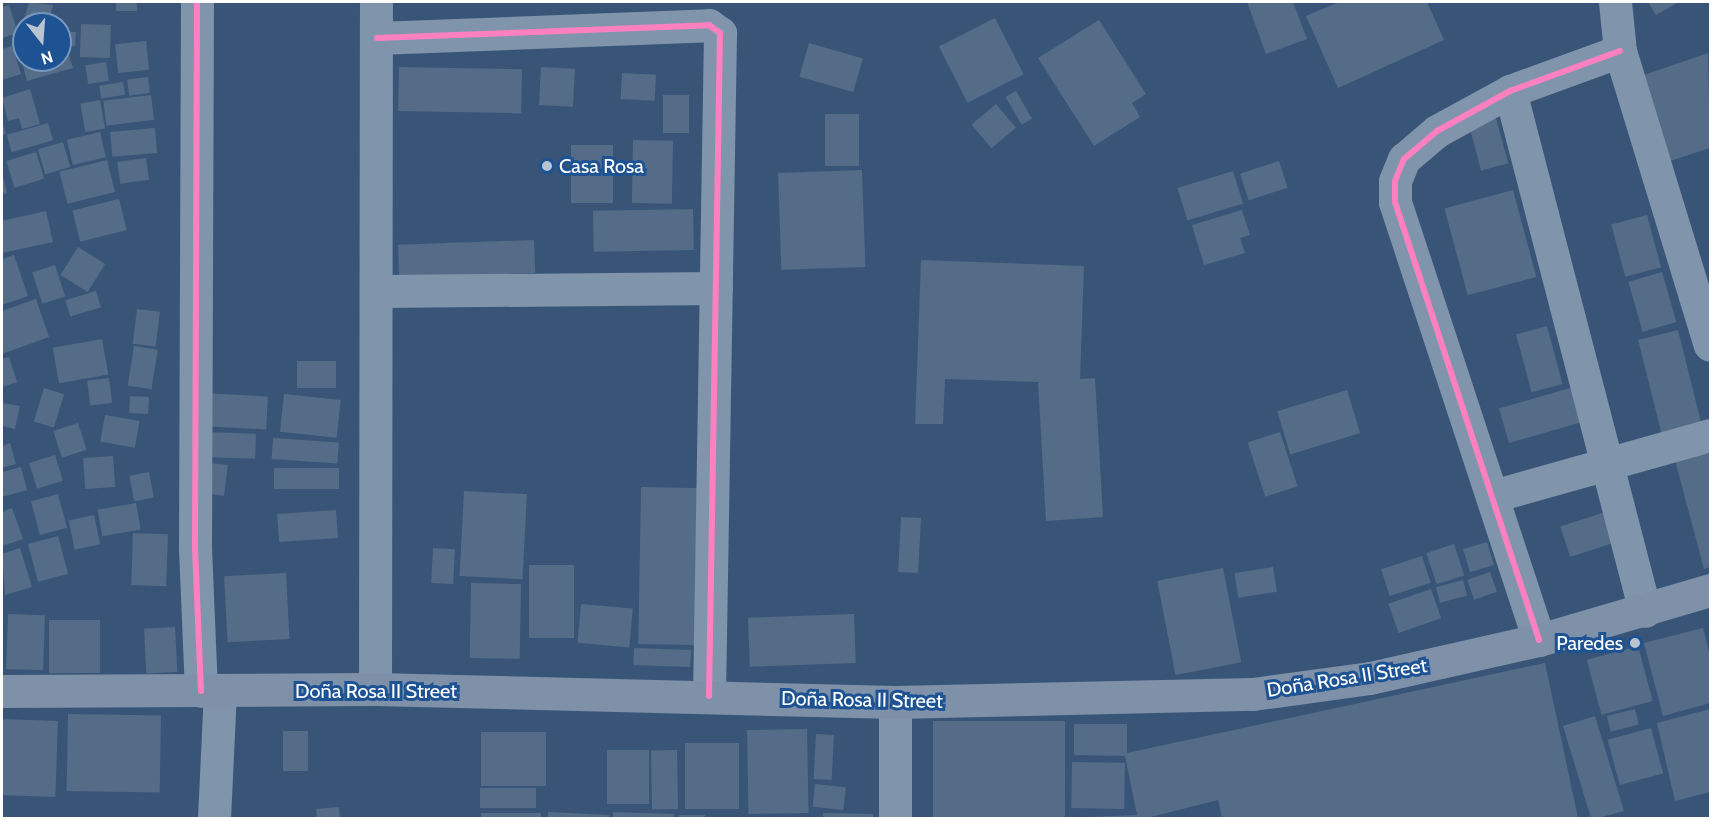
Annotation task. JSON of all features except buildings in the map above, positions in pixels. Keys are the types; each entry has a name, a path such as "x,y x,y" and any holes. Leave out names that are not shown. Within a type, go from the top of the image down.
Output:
{"main road":[{"name":"Doña Rosa II Street","path":"2,692 210,692 375,688 895,702 1253,694 1370,678 1539,640 1645,611 1710,590"}],"street":[{"path":"197,2 195,548 210,692 214,819"},
{"path":"375,688 379,291 376,2"},
{"path":"1615,2 1620,51 1710,345"},
{"path":"377,38 710,25 720,33 709,696"},
{"path":"1539,640 1395,202 1395,181 1416,146 1510,91 1620,51"},
{"path":"1510,91 1645,611"},
{"path":"379,291 716,288"},
{"path":"1492,496 1710,435"},
{"path":"895,702 895,819"}],"cycle path":[{"path":"197,2 195,548 201,691"},
{"path":"377,38 709,25 720,33 709,696"},
{"path":"1539,640 1395,202 1395,181 1404,159 1437,131 1510,91 1620,51"}],"place":[{"name":"Casa Rosa","path":"547,166"},
{"name":"Paredes","path":"1635,643"}]}
